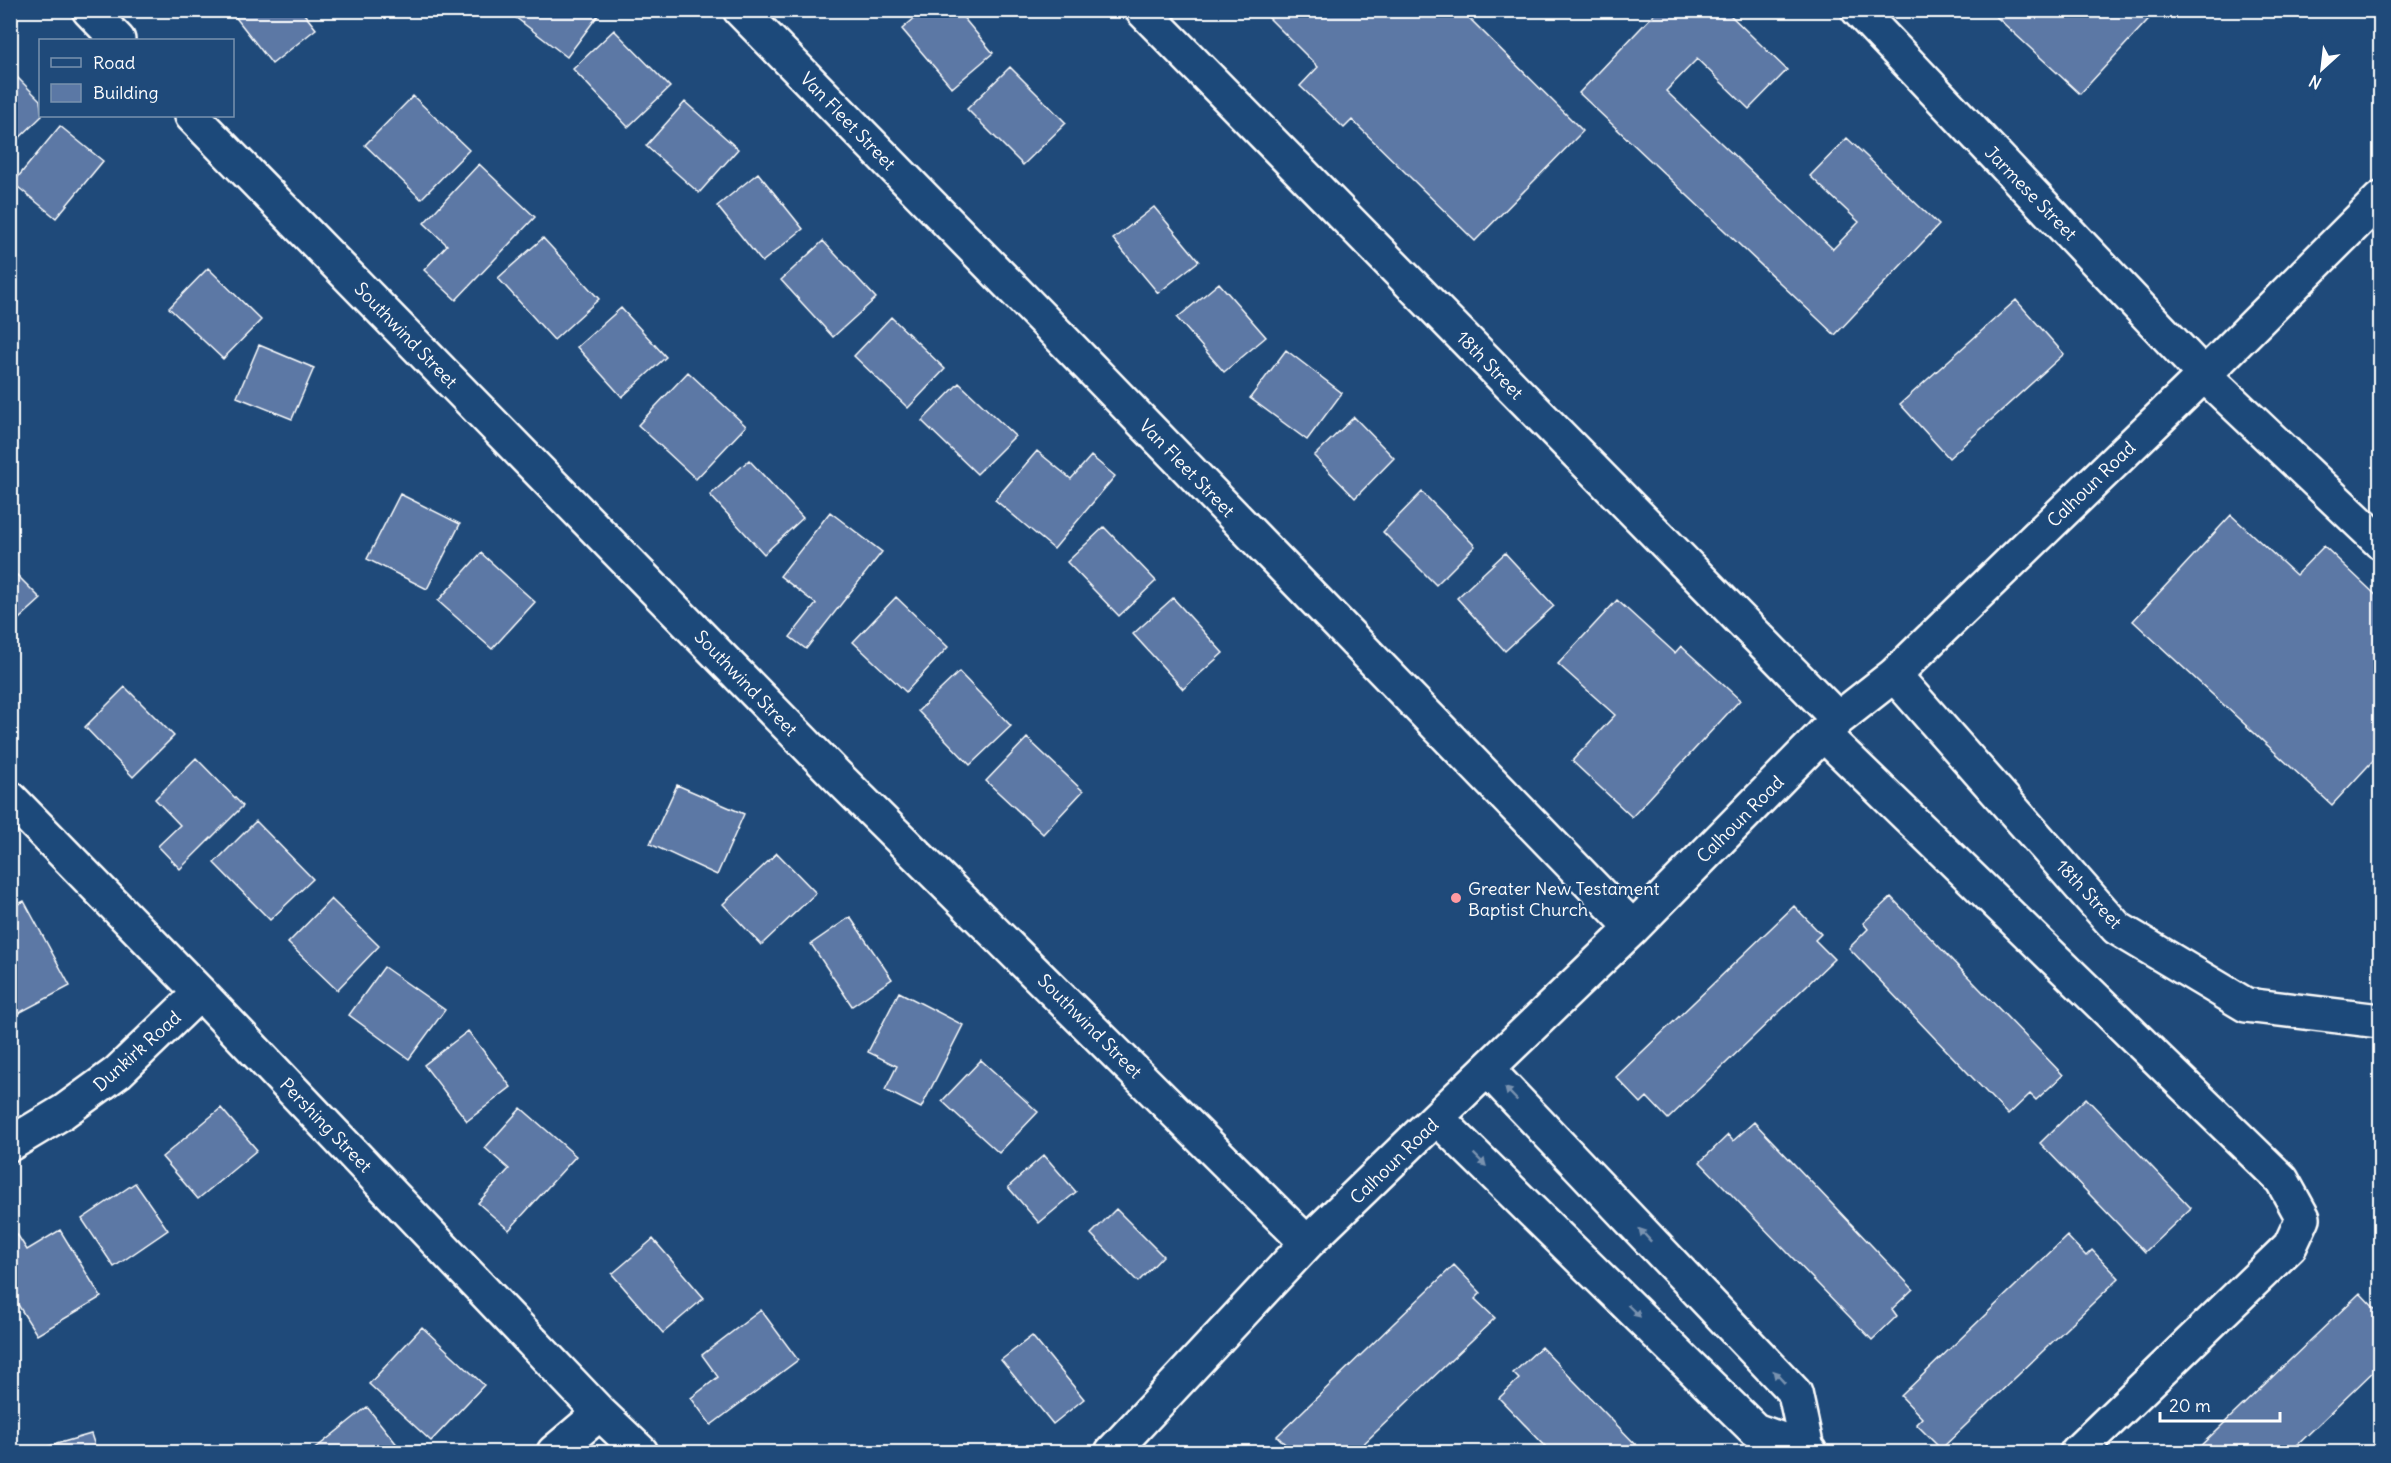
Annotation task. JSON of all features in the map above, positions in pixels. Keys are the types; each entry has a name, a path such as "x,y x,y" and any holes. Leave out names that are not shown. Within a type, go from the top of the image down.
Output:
{"street":[{"path":"89,10 117,39"},
{"name":"Van Fleet Street","path":"740,10 1633,928"},
{"name":"18th Street","path":"1142,10 1831,727 2282,1180 2303,1218 2290,1246 2077,1452"},
{"name":"Jarmese Street","path":"1858,10 2204,375 2380,542"},
{"name":"Southwind Street","path":"193,117 836,774 1307,1243"},
{"name":"Calhoun Road","path":"1112,1452 1307,1243 1438,1119 1633,928 1831,727 1894,675 2204,375 2380,199"},
{"name":"18th Street","path":"1894,675 2117,928 2246,1005 2380,1021"},
{"name":"Pershing Street","path":"10,798 200,993 600,1413 641,1452"},
{"name":"Dunkirk Road","path":"10,1144 63,1112 118,1072 200,993"},
{"path":"1488,1070 1795,1394 1809,1451"},
{"path":"1438,1119 1755,1430 1809,1451"},
{"path":"554,1452 600,1413"}],"building":[{"path":"230,10 301,10 316,29 272,64"},
{"path":"506,10 602,10 567,57"},
{"path":"924,10 957,10 993,53 952,88 902,29"},
{"path":"1261,10 1461,10 1583,131 1475,241 1352,120 1344,128 1300,86 1318,67"},
{"path":"1658,10 1725,10 1787,70 1749,109 1697,59 1666,91 1833,249 1859,222 1810,176 1847,138 1939,225 1835,335 1579,93"},
{"path":"1989,10 2064,10 2070,16 2075,10 2157,10 2080,94"},
{"path":"614,30 670,87 628,127 573,69"},
{"path":"1010,67 1066,123 1023,165 967,109"},
{"path":"10,70 39,99 39,117 41,117 11,146"},
{"path":"413,96 469,150 421,199 365,145"},
{"path":"685,102 738,149 699,193 646,146"},
{"path":"60,126 103,161 56,218 13,183"},
{"path":"479,164 535,217 456,300 424,270 447,245 424,223"},
{"path":"758,173 803,229 762,262 717,206"},
{"path":"1154,207 1199,261 1158,293 1113,239"},
{"path":"543,238 599,299 554,340 498,278"},
{"path":"823,241 876,298 833,337 781,280"},
{"path":"208,268 261,320 223,359 169,308"},
{"path":"1219,283 1266,337 1224,372 1177,318"},
{"path":"2016,300 2064,354 1949,458 1900,404"},
{"path":"621,308 666,357 622,397 577,347"},
{"path":"891,317 945,369 908,408 854,356"},
{"path":"259,345 314,368 292,419 237,397"},
{"path":"1286,350 1342,393 1307,440 1250,398"},
{"path":"688,372 746,426 696,479 638,425"},
{"path":"959,383 1015,436 977,474 922,421"},
{"path":"1354,417 1394,458 1355,498 1314,456"},
{"path":"1037,451 1071,479 1091,456 1115,476 1054,549 995,500"},
{"path":"749,460 803,518 764,554 710,495"},
{"path":"1422,492 1475,546 1436,585 1383,532"},
{"path":"400,494 460,524 427,589 367,559"},
{"path":"830,512 882,552 806,649 790,637 816,604 780,576"},
{"path":"2231,515 2296,575 2324,546 2380,599 2380,753 2332,805 2133,621"},
{"path":"1104,527 1156,581 1119,616 1067,562"},
{"path":"481,553 535,602 492,649 438,601"},
{"path":"1505,553 1554,606 1505,651 1457,598"},
{"path":"10,568 41,599 10,627"},
{"path":"896,597 948,647 906,692 853,642"},
{"path":"1173,598 1223,653 1183,689 1133,634"},
{"path":"1617,600 1675,653 1681,646 1740,700 1632,817 1572,761 1615,715 1558,664"},
{"path":"959,672 1011,726 970,765 918,711"},
{"path":"125,687 174,736 133,777 85,727"},
{"path":"1027,738 1083,791 1043,834 986,781"},
{"path":"196,758 243,806 180,869 158,846 180,825 155,799"},
{"path":"677,785 744,814 717,875 650,844"},
{"path":"256,821 313,879 270,920 214,863"},
{"path":"777,853 816,893 761,945 723,904"},
{"path":"1891,897 2063,1075 2036,1100 2030,1094 2008,1115 1849,948 1868,929 1863,923"},
{"path":"331,899 379,946 337,990 288,943"},
{"path":"24,901 70,986 15,1015 10,1007 10,908"},
{"path":"1794,906 1821,934 1815,940 1834,959 1668,1119 1647,1097 1641,1103 1616,1077"},
{"path":"850,917 892,979 852,1006 811,944"},
{"path":"384,967 445,1010 409,1059 349,1015"},
{"path":"899,992 963,1025 921,1108 885,1090 897,1066 868,1052"},
{"path":"468,1031 511,1087 467,1121 424,1065"},
{"path":"981,1060 1038,1112 999,1153 942,1101"},
{"path":"2086,1098 2191,1208 2145,1252 2040,1143"},
{"path":"221,1108 257,1150 198,1199 162,1157"},
{"path":"521,1108 576,1156 509,1230 478,1203 509,1169 485,1148"},
{"path":"1754,1122 1913,1289 1892,1309 1897,1316 1872,1340 1700,1162 1728,1135 1733,1141"},
{"path":"1044,1155 1076,1192 1039,1223 1008,1187"},
{"path":"135,1183 168,1230 114,1267 82,1219"},
{"path":"1116,1209 1163,1256 1138,1282 1091,1234"},
{"path":"10,1223 27,1250 60,1230 101,1297 37,1335 10,1292"},
{"path":"2067,1236 2086,1256 2092,1250 2119,1278 1941,1449 1916,1424 1922,1418 1901,1396"},
{"path":"653,1239 704,1298 663,1333 612,1274"},
{"path":"1454,1265 1481,1293 1475,1299 1495,1318 1355,1452 1293,1452 1277,1436"},
{"path":"2360,1293 2380,1314 2380,1365 2290,1452 2194,1452"},
{"path":"761,1310 798,1360 711,1425 691,1398 718,1377 702,1355"},
{"path":"422,1327 484,1385 431,1441 369,1384"},
{"path":"1032,1336 1084,1399 1053,1424 1001,1360"},
{"path":"1541,1347 1643,1452 1551,1452 1499,1398 1519,1379 1513,1373"},
{"path":"367,1407 403,1452 311,1452"},
{"path":"91,1434 97,1452 29,1452"}],"place":[{"name":"Greater New Testament Baptist Church","path":"1456,898"}]}
